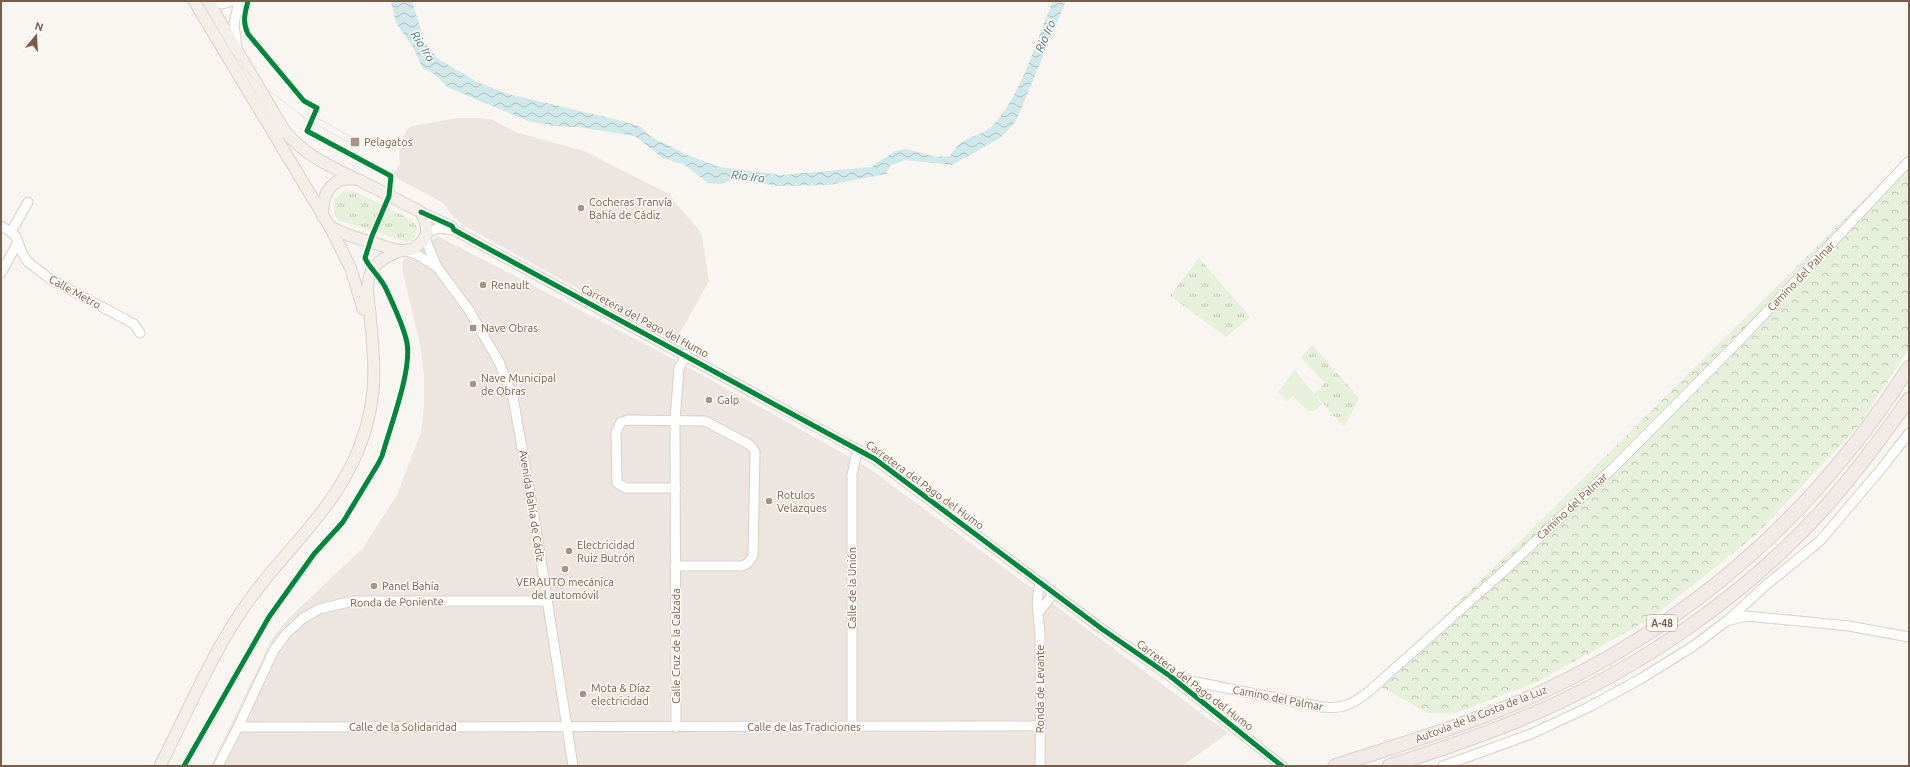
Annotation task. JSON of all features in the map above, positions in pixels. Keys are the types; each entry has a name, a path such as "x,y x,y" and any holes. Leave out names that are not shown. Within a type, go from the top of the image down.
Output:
{"highway":[{"name":"Autovía de la Costa de la Luz","path":"1335,766 1463,724 1541,692 1620,651 1677,613 1733,570 1762,545 1813,494 1857,443 1909,367"},
{"name":"Autovía de la Costa de la Luz","path":"1389,766 1468,740 1522,719 1578,693 1632,663 1678,633 1746,582 1800,533 1849,478 1889,428 1909,399"}],"main road":[{"path":"194,1 330,227 351,269 370,326"},
{"path":"160,766 239,615 255,592 324,510 352,464 364,433 372,397 374,369 367,289 370,274 380,262 403,251 418,246 426,236 426,224 421,212 319,161 299,147 284,130 208,1"},
{"path":"323,216 323,202 325,194 329,188 339,181 346,179 358,180"},
{"path":"330,227 348,235 403,251"}],"street":[{"path":"212,1 222,4 233,1"},
{"path":"238,53 234,24 239,1"},
{"name":"Camino del Palmar","path":"1170,676 1322,707 1342,708 1354,703 1505,570 1613,468 1743,337 1909,161"},
{"path":"1,226 11,232 28,202"},
{"name":"Carretera del Pago del Humo","path":"421,212 452,226 454,230"},
{"name":"Carretera del Pago del Humo","path":"426,236 438,228 454,230 860,450 888,468 1051,596 1170,676 1282,766"},
{"name":"Calle Metro","path":"11,232 16,237 17,244 28,262 50,280 134,324 140,333"},
{"name":"Avenida Bahía de Cádiz","path":"426,236 437,267 469,310 488,341 499,362 513,397 573,766"},
{"path":"1,273 17,244"},
{"name":"Avenida Bahía de Cádiz","path":"403,251 416,254 437,267"},
{"name":"Calle Cruz de la Calzada","path":"676,727 675,420 679,368 686,355"},
{"path":"675,566 742,566 748,563 753,556 756,456 750,445 710,423 699,420 624,420 618,424 616,432 617,483 626,488 676,488"},
{"path":"1443,766 1532,734 1589,707 1642,678 1692,647 1728,620 1765,586 1820,541 1881,469 1909,433"},
{"name":"Calle de la Unión","path":"852,727 852,475 856,456 860,450"},
{"name":"Ronda de Levante","path":"1039,587 1041,726 1040,766"},
{"path":"1039,612 1051,596"},
{"name":"Ronda de Poniente","path":"218,766 274,650 286,634 302,619 319,609 354,601 547,601"},
{"path":"1728,620 1747,616 1849,626 1909,637"},
{"name":"Calle de las Tradiciones","path":"567,727 1041,726"},
{"name":"Calle de la Solidaridad","path":"238,727 567,727"}],"shaded area":[{"path":"457,118 480,118 493,120 515,132 584,151 667,193 699,230 702,237 709,281 675,342 463,225 452,215 443,203 393,176 400,163 400,143 407,129 413,126"},
{"path":"438,236 656,350 870,469 1228,733 1182,766 211,766 273,637 290,617 363,548 397,495 421,432 424,408 424,374 420,344 402,269 403,259"}],"green space":[{"path":"1909,155 1909,348 1859,425 1757,534 1650,619 1535,683 1452,714 1428,713 1376,684"},
{"path":"346,190 356,192 412,220 417,227 414,239 407,242 338,220 334,213 334,199"},
{"path":"1199,258 1250,317 1226,337 1170,296"},
{"path":"1313,346 1359,398 1344,427 1315,394 1325,383 1301,358 1310,347"},
{"path":"1295,370 1322,404 1314,411 1308,411 1293,396 1287,401 1278,392"}],"water":[{"name":"Rio Iro","path":"391,1 412,1 425,43 437,58 477,82 508,94 622,121 641,127 651,137 690,156 719,167 782,175 871,167 895,151 906,149 938,157 950,156 961,143 990,128 1004,111 1021,81 1053,1 1066,1 1016,121 1000,138 952,165 905,160 890,166 886,174 829,185 777,186 739,179 719,184 708,183 685,165 663,158 635,136 578,127 554,126 528,121 449,88 433,73 423,69 413,47 396,23"}],"tram line":[{"path":"202,1 230,50 253,78 306,119 353,145"},
{"path":"306,112 357,140"}],"cycle path":[{"path":"184,766 269,617 314,554 343,522 378,464 382,456 399,399 408,355 406,337 396,310 385,286 369,266 365,258 372,236 389,196 391,176 307,131 317,108 304,101 248,34 245,21 248,1"},
{"path":"421,212 452,226 454,230 875,459 1102,629 1170,676 1282,766"}],"place":[{"name":"Pelagatos","path":"355,142"},
{"name":"Cocheras Tranvía Bahía de Cádiz","path":"581,208"},
{"name":"Renault","path":"483,285"},
{"name":"Nave Obras","path":"473,328"},
{"name":"Nave Municipal de Obras","path":"473,384"},
{"name":"Galp","path":"709,400"},
{"name":"Rotulos Velazques","path":"769,501"},
{"name":"Electricidad Ruiz Butrón","path":"569,551"},
{"name":"VERAUTO mecánica del automóvil","path":"565,569"},
{"name":"Panel Bahía","path":"374,586"},
{"name":"Mota & Díaz electricidad","path":"583,694"}]}
